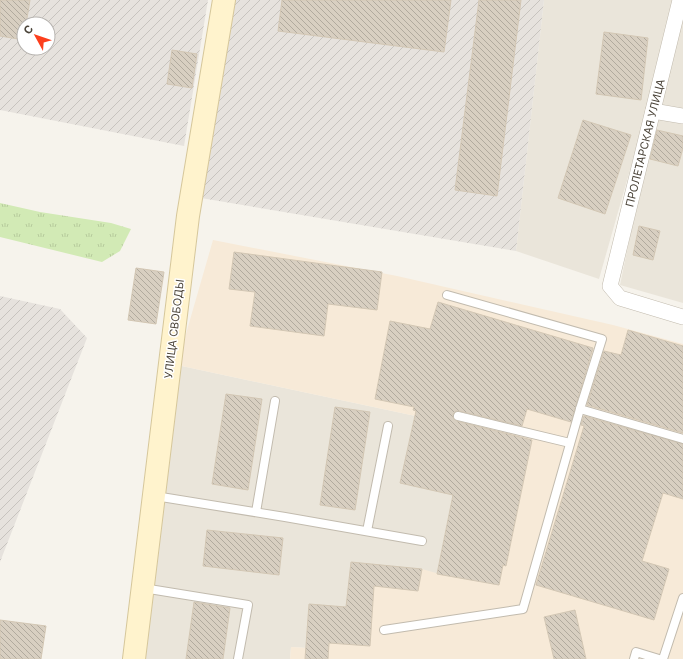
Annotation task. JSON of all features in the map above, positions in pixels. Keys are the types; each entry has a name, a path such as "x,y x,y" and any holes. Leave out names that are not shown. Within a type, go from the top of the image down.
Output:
{"main road":[{"name":"УЛИЦА СВОБОДЫ","path":"134,659 188,216 224,0"}],"street":[{"name":"ПРОЛЕТАРСКАЯ УЛИЦА","path":"680,0 610,286 620,298 683,317"},
{"path":"653,111 683,116"}],"lane":[{"path":"384,630 523,609 580,409 602,338 447,295"},
{"path":"256,512 275,401"},
{"path":"580,409 683,439"},
{"path":"458,416 570,444"},
{"path":"367,531 388,426"},
{"path":"154,496 422,541"},
{"path":"143,588 248,605 238,659"},
{"path":"663,659 683,598"},
{"path":"634,659 636,652 660,659"}],"shaded area":[{"path":"0,0 208,0 184,146 0,110"},
{"path":"234,0 544,0 516,251 201,198"},
{"path":"544,0 673,0 647,110 599,279 516,251"},
{"path":"683,1 683,111 659,107"},
{"path":"655,116 683,120 683,303 620,285"},
{"path":"213,240 397,276 613,325 683,344 683,659 290,659 291,647 308,648 306,641 309,604 346,607 351,562 422,569 443,575 467,427 177,365"},
{"path":"0,296 60,309 87,338 0,562"},
{"path":"177,365 467,427 443,575 346,607 308,648 291,647 290,659 143,659"}],"green space":[{"path":"0,203 40,212 111,223 131,229 120,251 102,262 0,237"}],"building":[{"path":"0,0 30,0 27,16 16,16 16,39 0,36"},
{"path":"282,0 451,0 444,52 278,31"},
{"path":"479,0 521,0 497,196 455,190"},
{"path":"604,32 648,38 641,100 596,94"},
{"path":"172,50 197,54 192,88 167,84"},
{"path":"583,120 631,135 605,214 558,198"},
{"path":"657,130 683,136 683,148 678,166 650,159"},
{"path":"639,226 660,231 653,260 633,255"},
{"path":"234,252 382,272 377,310 328,304 324,336 250,326 255,292 229,289"},
{"path":"136,268 164,272 156,324 128,320"},
{"path":"438,302 593,348 571,422 527,409 522,426 459,411 456,411 453,414 453,418 457,421 532,440 506,566 503,565 499,585 437,574 453,495 400,483 416,411 413,410 414,407 375,399 390,321 430,329"},
{"path":"628,330 683,346 683,433 587,405 604,351 621,355"},
{"path":"226,394 262,399 248,490 212,484"},
{"path":"335,407 370,412 355,510 320,505"},
{"path":"584,416 683,444 683,499 663,493 642,561 669,569 654,620 536,585 584,426 581,425"},
{"path":"207,530 283,538 279,575 203,566"},
{"path":"351,562 422,569 418,591 374,586 370,646 329,643 328,659 305,659 309,604 346,607"},
{"path":"194,602 230,608 223,659 186,659"},
{"path":"575,610 586,659 554,659 544,617"},
{"path":"0,620 46,626 41,659 0,659"}]}
